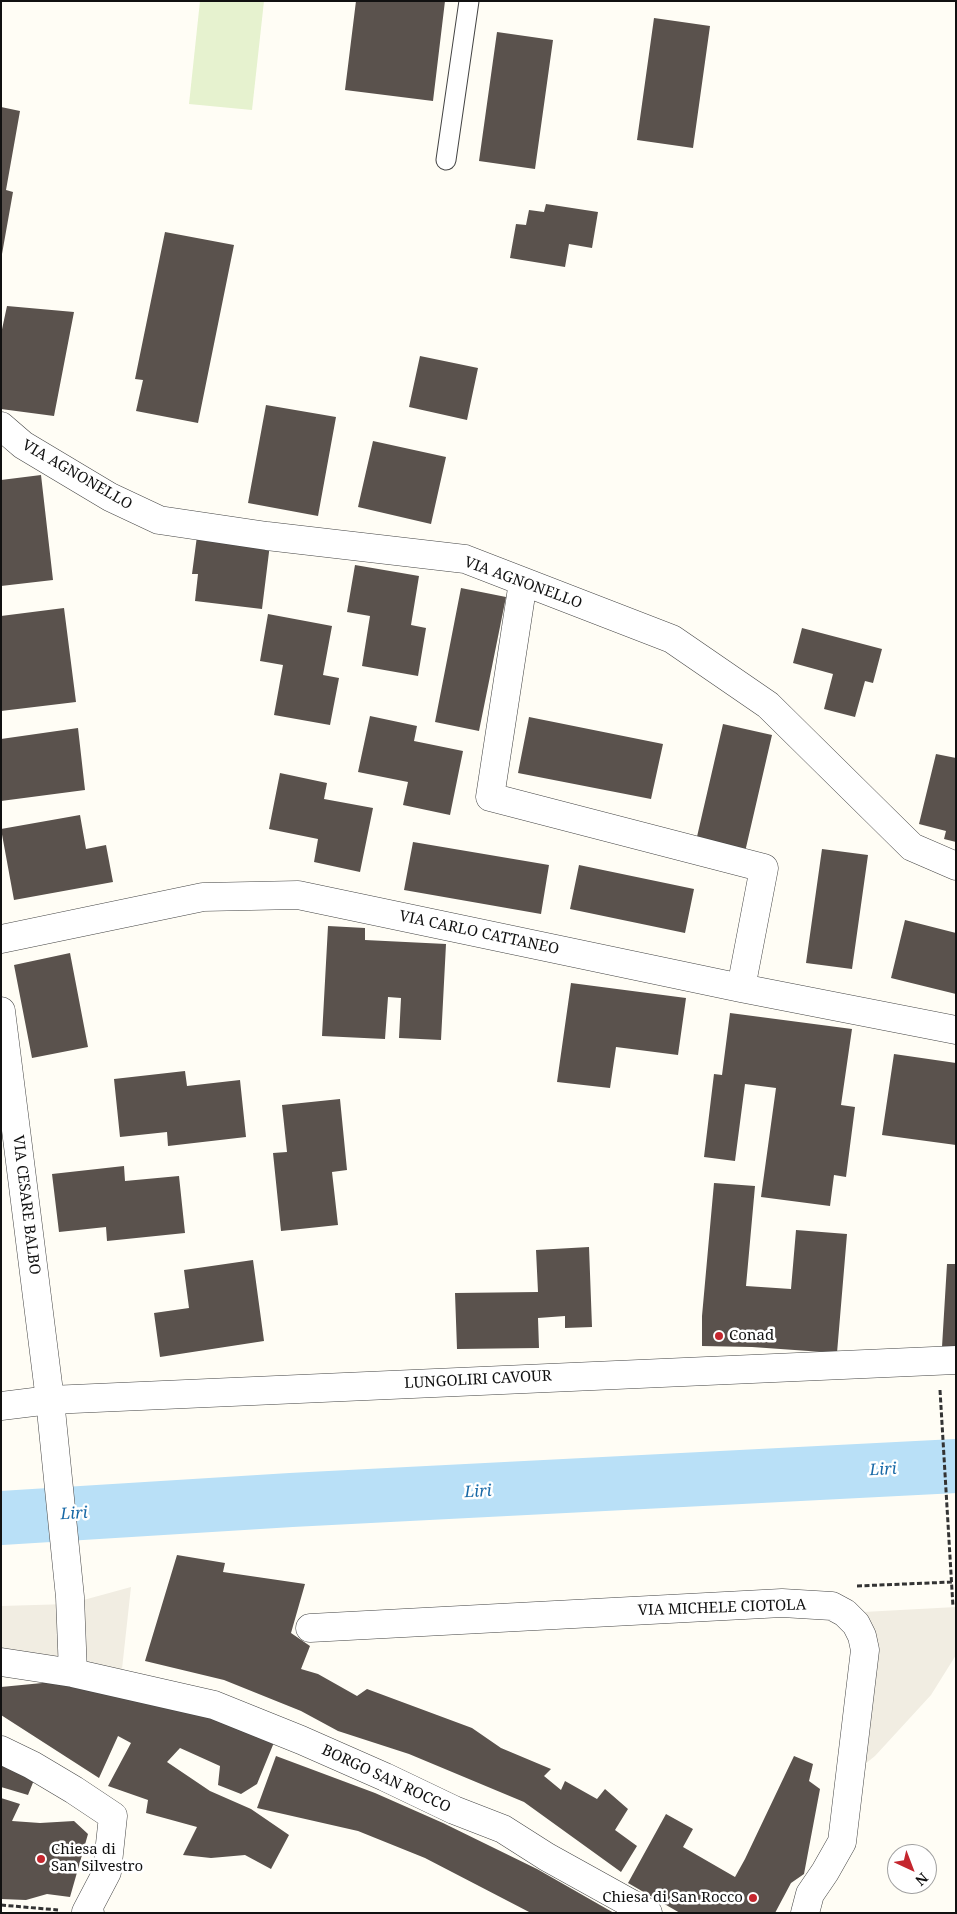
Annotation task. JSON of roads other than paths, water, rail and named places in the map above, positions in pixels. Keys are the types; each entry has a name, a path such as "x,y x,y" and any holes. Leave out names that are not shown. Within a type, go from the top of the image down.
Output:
{"street":[{"name":"VIA AGNONELLO","path":"1,426 23,445 110,497 158,520 267,536 464,560 672,639 768,705 912,846 956,866"},
{"path":"523,582 490,797 764,868 741,988"},
{"name":"VIA CARLO CATTANEO","path":"1,939 203,897 298,895 741,988 956,1030"},
{"name":"VIA CESARE BALBO","path":"1,1011 50,1400 70,1597 73,1673"},
{"name":"LUNGOLIRI CAVOUR","path":"1,1406 50,1400 956,1360"},
{"name":"VIA MICHELE CIOTOLA","path":"310,1628 782,1603 832,1606 845,1613 856,1624 862,1636 865,1650 842,1842 810,1894 805,1913"},
{"name":"BORGO SAN ROCCO","path":"1,1662 108,1680 214,1705 301,1740 454,1810 503,1830 648,1913"},
{"path":"1,1750 32,1764 113,1816 107,1872 86,1912 90,1913"}],"lane":[{"path":"446,160 469,1"}],"waterway":[{"name":"Liri","path":"1,1518 291,1500 956,1466"}],"place":[{"name":"Conad","path":"719,1336"},
{"name":"Chiesa di San Silvestro","path":"41,1859"},
{"name":"Chiesa di San Rocco","path":"753,1898"}]}
